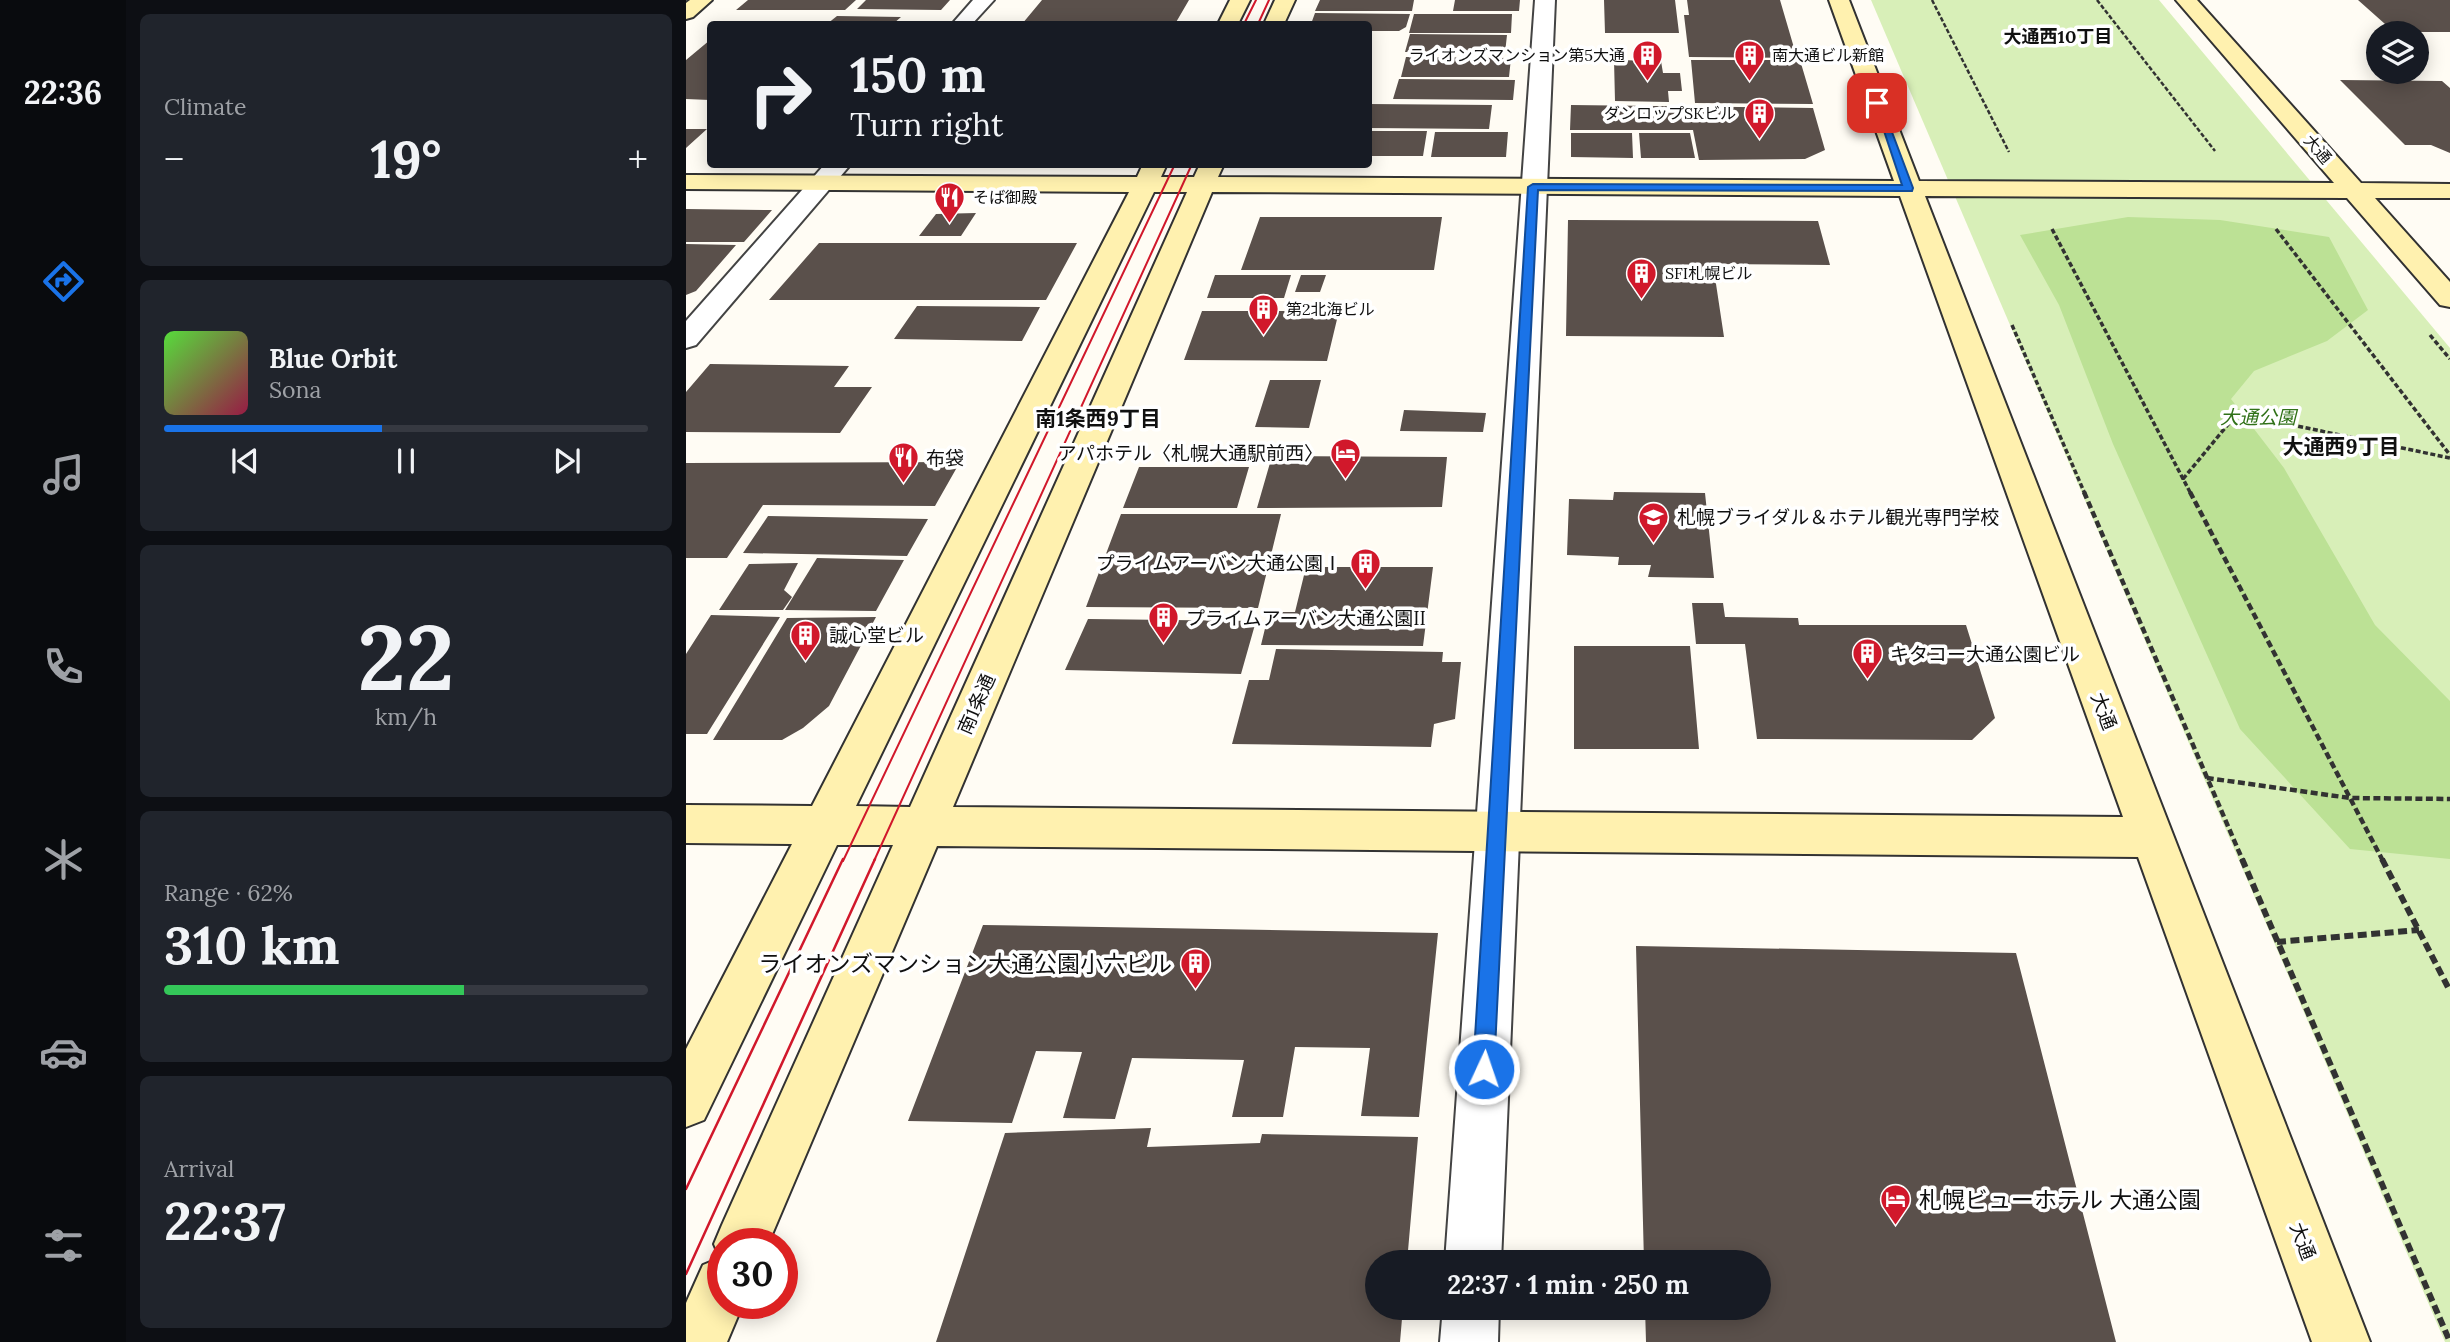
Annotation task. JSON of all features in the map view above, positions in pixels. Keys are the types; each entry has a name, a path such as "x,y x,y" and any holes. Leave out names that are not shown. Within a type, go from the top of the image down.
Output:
{"street":[{"path":"686,13 702,0"},
{"path":"965,21 984,0"},
{"path":"1229,21 1240,0"},
{"path":"1275,21 1285,0"},
{"path":"1475,1250 1545,0"},
{"name":"大通","path":"1839,0 2341,1342"},
{"name":"大通","path":"2186,0 2450,299"},
{"path":"686,182 831,174 1208,175 1533,187 2450,191"},
{"path":"686,339 831,174"},
{"path":"686,1102 1150,175"},
{"name":"南1条通","path":"748,1228 1208,175"},
{"path":"686,824 2151,837"},
{"path":"698,1342 708,1319"},
{"path":"1469,1342 1470,1320"}],"path":[{"path":"1932,0 2009,152"},
{"path":"2096,0 2218,155"},
{"path":"2050,225 2450,991"},
{"path":"2274,225 2450,457"},
{"path":"2007,313 2450,1342"},
{"path":"2183,480 2231,422 2278,422 2450,457"},
{"path":"2207,778 2350,798 2450,799"},
{"path":"2277,942 2418,930"}],"green space":[{"name":"大通公園","path":"1871,0 2159,0 2450,348 2450,1342 2445,1342"},
{"path":"2128,217 2220,220 2329,237 2368,310 2327,341 2254,371 2231,399 2284,468 2375,625 2450,701 2450,859 2350,849 2240,729 2113,444 2059,305 2020,235"}],"building":[{"path":"748,0 856,0 845,10 736,10"},
{"path":"866,0 950,0 941,10 857,9"},
{"path":"1042,0 1189,0 1177,21 1024,21"},
{"path":"1320,0 1414,0 1412,11 1315,11"},
{"path":"1455,0 1520,0 1519,11 1453,11"},
{"path":"1604,0 1675,0 1679,33 1605,33"},
{"path":"1687,0 1780,0 1797,58 1689,57 1684,15 1689,15"},
{"path":"2358,0 2450,0 2450,32 2429,32 2429,21 2382,21"},
{"path":"1315,13 1410,14 1406,27 1399,31 1372,31 1372,21 1312,21"},
{"path":"1414,14 1512,14 1511,33 1409,33"},
{"path":"837,16 901,17 896,21 831,21"},
{"path":"1410,34 1507,35 1505,53 1405,52"},
{"path":"707,42 707,100 686,99 686,60"},
{"path":"1406,57 1511,58 1509,77 1401,77"},
{"name":"ライオンズマンション第5大通","path":"1614,60 1661,61 1663,73 1680,73 1682,91 1668,91 1669,102 1615,101"},
{"name":"南大通ビル新館","path":"1691,60 1800,60 1813,104 1695,103"},
{"path":"1399,79 1515,80 1513,100 1393,99"},
{"path":"2340,80 2366,80 2366,84 2429,84 2429,81 2442,81 2450,88 2450,153 2431,145 2405,145"},
{"path":"1372,104 1492,105 1489,129 1372,128"},
{"name":"ダンロップSKビル","path":"1571,105 1813,108 1825,150 1805,159 1699,160 1693,130 1570,130"},
{"path":"686,129 707,129 686,148"},
{"path":"1372,131 1427,131 1423,156 1372,156"},
{"path":"1435,132 1508,132 1506,157 1431,157"},
{"path":"1571,133 1632,133 1633,158 1571,157"},
{"path":"1639,133 1690,133 1695,158 1641,158"},
{"path":"686,209 772,210 744,242 686,242"},
{"path":"976,213 961,236 919,236 936,214"},
{"path":"1260,217 1442,217 1434,270 1241,270"},
{"name":"SFI札幌ビル","path":"1568,220 1818,221 1830,265 1713,264 1724,337 1566,336"},
{"path":"819,243 1077,243 1046,300 769,300"},
{"path":"686,244 736,245 696,291 686,295"},
{"path":"1215,275 1291,275 1284,298 1207,298"},
{"path":"1301,275 1326,275 1320,292 1295,292"},
{"path":"917,306 1040,307 1022,341 894,339"},
{"name":"第2北海ビル","path":"1202,311 1339,311 1327,361 1184,360"},
{"path":"710,364 849,366 834,387 872,387 840,433 686,432 686,392"},
{"path":"1270,380 1321,380 1309,428 1255,427"},
{"path":"1404,410 1486,413 1483,432 1400,431"},
{"path":"1272,456 1447,457 1442,507 1257,508"},
{"path":"960,462 935,506 763,505 727,558 686,558 686,463"},
{"path":"1139,467 1249,467 1237,508 1123,508"},
{"path":"1614,492 1705,493 1714,578 1648,577 1651,565 1618,565 1619,557 1567,555 1569,499 1613,500"},
{"path":"1121,514 1281,514 1258,608 1086,607"},
{"path":"768,516 928,519 907,556 743,553"},
{"path":"817,558 904,560 876,611 785,610"},
{"path":"798,563 784,590 792,597 783,610 719,610 749,564"},
{"name":"プライムアーバン大通公園Ⅰ","path":"1306,567 1433,567 1423,646 1261,645 1269,612 1295,612"},
{"name":"キタコー大通公園ビル","path":"1692,603 1723,603 1725,617 1798,618 1799,625 1966,625 1995,718 1972,740 1757,739 1745,644 1696,644"},
{"path":"711,615 780,617 707,734 686,734 686,654"},
{"name":"誠心堂ビル","path":"876,617 829,706 803,728 782,740 713,740 787,618"},
{"name":"プライムアーバン大通公園II","path":"1088,619 1256,621 1241,674 1065,670"},
{"path":"1574,646 1690,646 1699,749 1574,749"},
{"path":"1276,649 1443,652 1442,662 1461,662 1455,719 1434,724 1431,747 1232,744 1249,680 1269,680"},
{"name":"ライオンズマンション大通公園小六ビル","path":"983,925 1438,933 1419,1117 1361,1116 1370,1048 1295,1047 1283,1117 1232,1117 1244,1060 1132,1058 1115,1119 1063,1118 1082,1052 1036,1051 1012,1123 908,1121"},
{"path":"1636,946 2016,953 2116,1342 1646,1342 1645,1320 1771,1320 1771,1250 1644,1250"},
{"path":"1151,1128 1147,1147 1260,1143 1262,1134 1418,1137 1408,1250 1365,1250 1365,1320 1402,1320 1400,1342 936,1342 1005,1133"}],"tram line":[{"path":"1246,21 1256,0"},
{"path":"1259,21 1269,0"},
{"path":"843,861 1173,168"},
{"path":"874,861 1190,168"},
{"path":"686,1189 843,859"},
{"path":"686,1274 875,859"}],"place":[{"name":"ライオンズマンション第5大通","path":"1648,82"},
{"name":"南大通ビル新館","path":"1749,82"},
{"name":"ダンロップSKビル","path":"1759,140"},
{"name":"そば御殿","path":"950,224"},
{"name":"SFI札幌ビル","path":"1642,300"},
{"name":"第2北海ビル","path":"1263,336"},
{"name":"アパホテル〈札幌大通駅前西〉","path":"1346,480"},
{"name":"布袋","path":"903,485"},
{"name":"札幌ブライダル＆ホテル観光専門学校","path":"1654,544"},
{"name":"プライムアーバン大通公園Ⅰ","path":"1365,590"},
{"name":"プライムアーバン大通公園II","path":"1163,645"},
{"name":"誠心堂ビル","path":"806,662"},
{"name":"キタコー大通公園ビル","path":"1867,681"},
{"name":"ライオンズマンション大通公園小六ビル","path":"1195,990"},
{"name":"札幌ビューホテル 大通公園","path":"1896,1226"}],"district":[{"name":"大通西10丁目","path":"2058,36"},
{"name":"南1条西9丁目","path":"1098,418"},
{"name":"大通西9丁目","path":"2341,446"}],"route":[{"path":"1484,1069 1533,187 1908,188 1877,103"}]}
